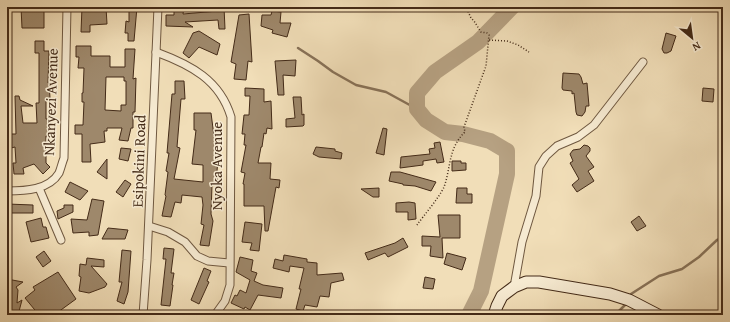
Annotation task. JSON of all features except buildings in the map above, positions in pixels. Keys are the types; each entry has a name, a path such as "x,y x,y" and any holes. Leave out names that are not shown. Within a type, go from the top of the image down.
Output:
{"street":[{"name":"Nkanyezi Avenue","path":"7,191 39,188 54,179 64,158 67,7"},
{"name":"Esipokini Road","path":"143,315 149,226 158,7"},
{"name":"Nyoka Avenue","path":"156,52 171,58 205,77 218,89 228,106 232,117 229,262 230,285 225,301 216,315"},
{"path":"514,287 522,242 536,196 539,167 546,156 557,146 578,137 594,125 643,62"},
{"path":"39,188 61,240"},
{"path":"149,226 168,232 185,242 197,256 208,261 229,262"},
{"path":"494,315 502,296 514,287 526,282 539,282 610,294 629,300 655,312 658,315"}],"path":[{"path":"417,225 443,188 449,170 450,157 460,138 465,132 464,128 486,66 489,35 481,32 474,21 470,18 466,7"},
{"path":"489,40 513,43 529,52"}],"waterway":[{"path":"469,315 481,291 507,174 507,151 490,141 463,134 445,132 426,120 417,109 417,93 435,72 478,42 512,7"},
{"path":"298,48 333,72 356,85 386,92 417,109"},
{"path":"631,297 631,294 659,276 682,269 699,257 717,240 723,238"},
{"path":"615,315 627,303"}]}
